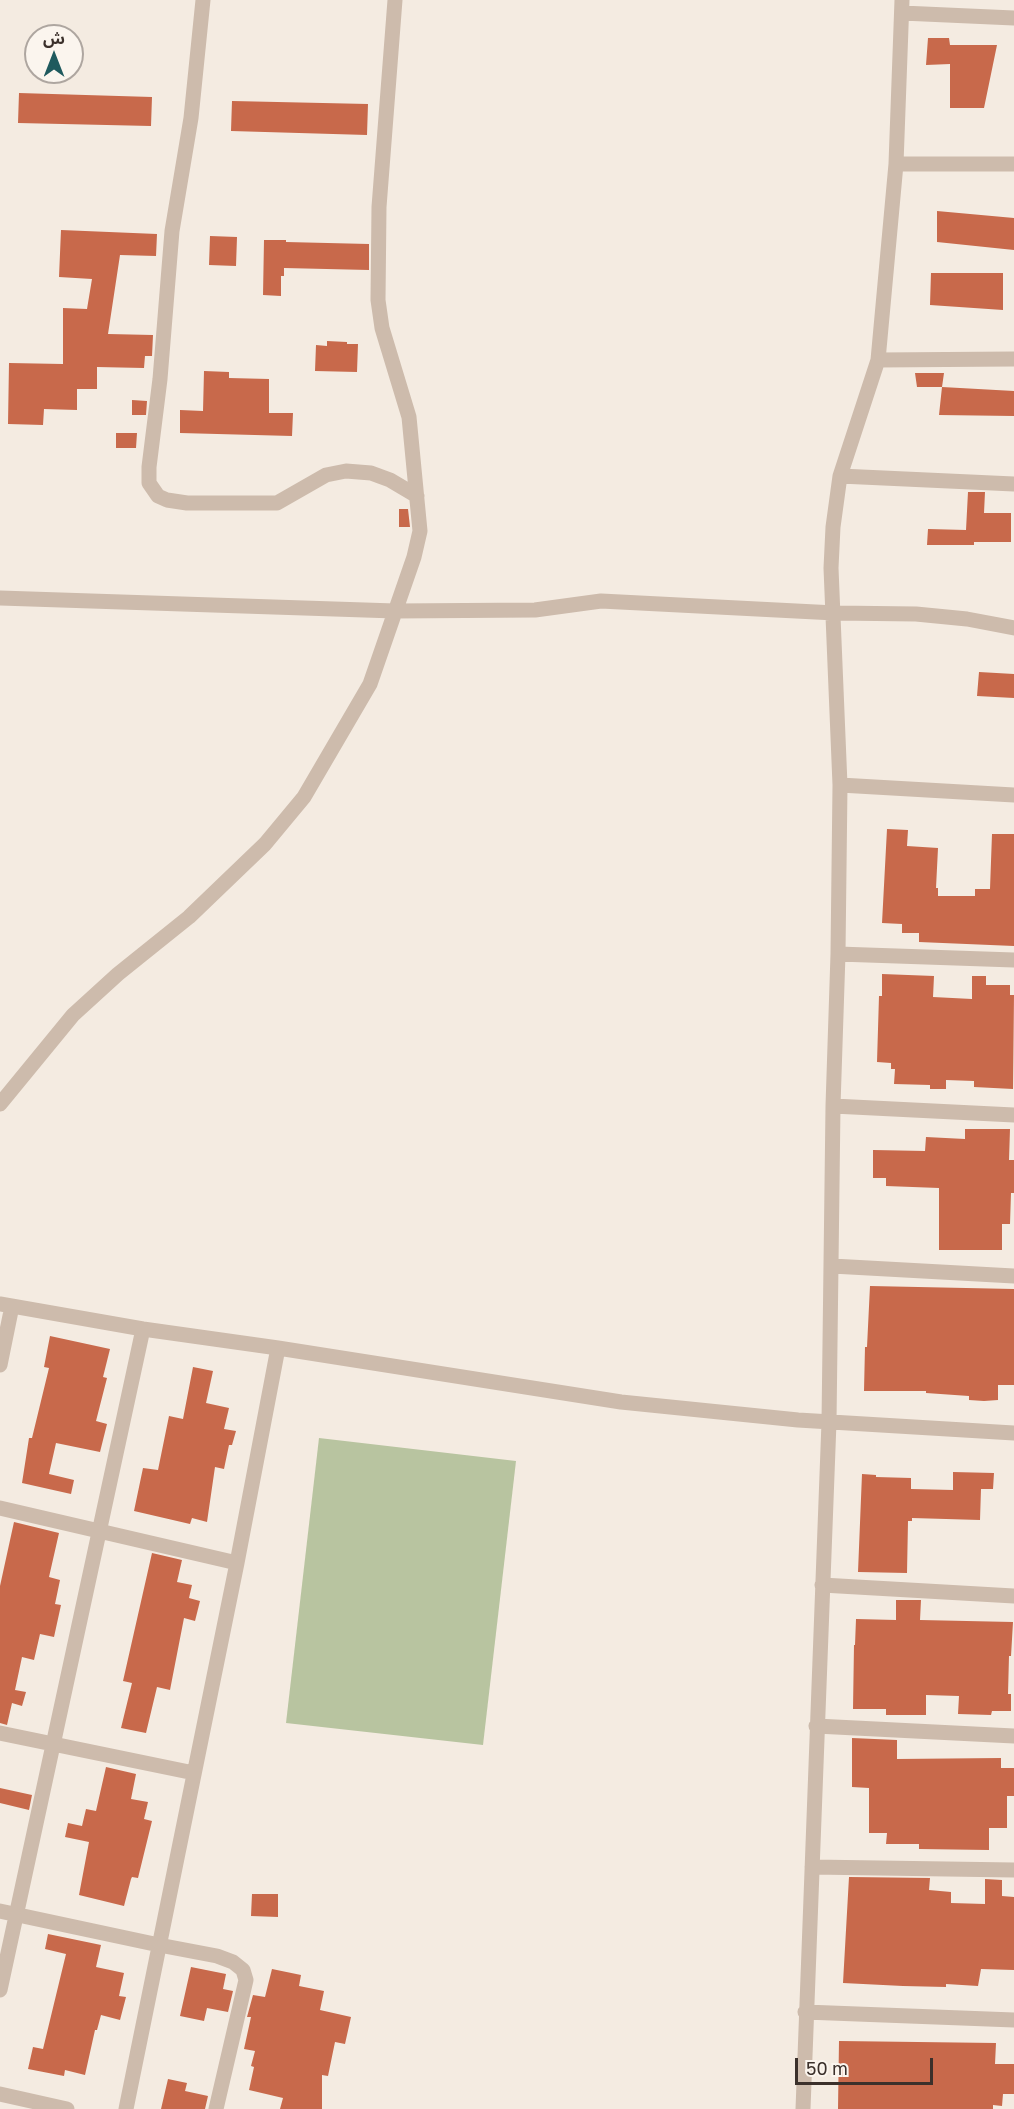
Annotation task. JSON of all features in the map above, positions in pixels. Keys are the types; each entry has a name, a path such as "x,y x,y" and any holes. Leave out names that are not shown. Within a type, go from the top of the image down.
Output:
{"street":[{"path":"203,0 191,118 172,231 149,483 158,496 167,500 187,503 277,503 326,475 346,471 371,473 417,496"},
{"path":"0,1104 74,1016 118,974 189,917 265,844 304,796 370,684 414,557 420,531 409,417 382,328 378,300 380,207 394,0"},
{"path":"803,2109 829,1422 833,1106 838,954 840,785 835,614 831,568 833,527 840,476 878,360 896,164 902,6 1014,18"},
{"path":"896,164 1014,164"},
{"path":"878,360 1014,358"},
{"path":"840,476 1014,484"},
{"path":"0,598 395,611 534,610 601,601 835,614 916,614 967,619 1014,628"},
{"path":"840,785 1014,795"},
{"path":"838,954 1014,960"},
{"path":"833,1106 1014,1115"},
{"path":"832,1266 1014,1276"},
{"path":"0,1365 6,1305 143,1329 621,1402 829,1422 1014,1433"},
{"path":"0,1990 143,1329"},
{"path":"126,2109 237,1563 278,1348"},
{"path":"0,1508 237,1563"},
{"path":"822,1585 1014,1596"},
{"path":"816,1726 1014,1736"},
{"path":"0,1733 194,1773"},
{"path":"812,1867 1014,1870"},
{"path":"0,1911 159,1946 217,1956 233,1962 243,1970 246,1980 216,2109"},
{"path":"805,2012 1014,2020"},
{"path":"0,2094 67,2109"}],"green space":[{"path":"319,1438 516,1461 483,1745 286,1723"}],"building":[{"path":"928,38 949,38 950,45 997,45 984,108 950,108 950,64 926,65"},
{"path":"19,93 152,97 151,126 18,123"},
{"path":"232,101 368,104 367,135 231,131"},
{"path":"937,211 1014,218 1014,250 937,242"},
{"path":"61,230 157,234 156,256 120,255 108,334 153,335 152,356 145,356 144,368 97,367 97,389 77,389 77,410 44,409 43,425 8,424 9,363 63,364 63,308 87,309 92,279 59,277"},
{"path":"210,236 237,237 236,266 209,265"},
{"path":"264,240 369,244 369,270 284,268 284,276 281,276 281,296 263,295"},
{"path":"931,273 1003,273 1003,310 930,305"},
{"path":"327,341 358,344 357,372 315,371 316,345 327,346"},
{"path":"204,371 229,372 229,378 269,379 269,413 293,413 292,436 180,433 180,410 203,411"},
{"path":"915,373 944,373 942,387 917,387"},
{"path":"942,387 1014,391 1014,416 939,415"},
{"path":"132,400 147,401 146,415 132,415"},
{"path":"116,433 137,433 136,448 116,448"},
{"path":"968,492 985,492 984,513 1011,513 1011,542 927,545 928,529 966,530"},
{"path":"399,509 408,509 410,527 399,527"},
{"path":"979,672 1014,674 1014,698 977,696"},
{"path":"887,829 908,830 907,846 938,848 936,888 938,888 938,896 975,896 975,889 990,889 992,834 1014,834 1014,946 919,942 919,933 902,933 902,924 882,923"},
{"path":"882,974 934,976 933,997 972,999 972,976 986,976 986,985 1010,985 1010,995 1014,995 1013,1089 974,1087 974,1081 946,1080 946,1089 930,1089 930,1085 894,1084 895,1069 891,1069 891,1063 877,1062"},
{"path":"965,1129 1010,1129 1009,1160 1014,1160 1014,1193 1011,1193 1010,1224 1002,1224 1002,1250 939,1250 939,1188 886,1186 886,1178 873,1178 873,1150 925,1151 926,1137 965,1139"},
{"path":"870,1286 1014,1289 1014,1385 998,1385 998,1400 984,1401 969,1400 969,1396 926,1393 926,1391 864,1391"},
{"path":"50,1336 110,1349 103,1377 107,1378 96,1421 107,1424 100,1452 56,1443 49,1474 74,1480 71,1494 22,1483 29,1438 32,1438 49,1368 44,1367"},
{"path":"193,1367 213,1371 206,1403 229,1408 224,1429 236,1431 232,1445 229,1445 224,1469 215,1467 207,1522 192,1518 190,1524 134,1511 143,1468 158,1470 169,1416 183,1419"},
{"path":"953,1472 994,1473 993,1489 981,1489 980,1520 912,1518 912,1521 908,1521 907,1573 858,1572 862,1474 876,1475 876,1477 911,1478 911,1489 953,1490"},
{"path":"14,1522 59,1533 49,1577 60,1580 55,1604 61,1605 54,1637 40,1634 34,1660 22,1657 15,1690 26,1692 22,1706 12,1703 7,1725 0,1723 0,1586"},
{"path":"152,1553 182,1560 177,1582 192,1585 189,1598 200,1601 195,1621 184,1618 170,1690 157,1687 146,1733 121,1728 132,1683 123,1681"},
{"path":"896,1600 921,1600 920,1620 1013,1622 1008,1694 1011,1694 1011,1711 992,1711 991,1715 958,1714 959,1696 926,1695 926,1715 886,1715 886,1709 853,1709 856,1619 896,1620"},
{"path":"852,1738 897,1740 897,1759 1001,1758 1001,1768 1014,1768 1014,1796 1007,1796 1007,1828 989,1828 989,1850 919,1849 919,1844 886,1844 887,1833 869,1833 869,1788 852,1787"},
{"path":"106,1767 136,1774 131,1799 148,1802 144,1819 152,1821 138,1878 132,1877 124,1906 79,1895 89,1842 65,1837 68,1823 82,1826 86,1809 96,1811"},
{"path":"0,1788 32,1795 29,1810 0,1803"},
{"path":"849,1877 930,1878 929,1890 951,1892 951,1903 985,1904 985,1879 1002,1880 1002,1896 1014,1897 1014,1970 981,1969 978,1986 843,1983"},
{"path":"252,1894 278,1894 278,1917 251,1916"},
{"path":"48,1934 101,1945 96,1967 124,1973 119,1996 126,1997 120,2020 101,2015 97,2030 95,2030 85,2075 65,2070 64,2076 28,2069 33,2047 43,2049 66,1954 45,1949"},
{"path":"191,1967 226,1974 223,1989 233,1991 228,2012 207,2008 204,2021 180,2016"},
{"path":"272,1969 301,1975 299,1986 324,1991 320,2010 351,2017 345,2044 335,2042 328,2076 322,2075 322,2109 280,2109 283,2098 249,2090 255,2051 244,2049 251,2017 247,2017 253,1995 265,1997"},
{"path":"839,2041 996,2043 995,2064 1014,2064 1014,2094 1003,2094 1002,2106 993,2105 993,2109 838,2109"},
{"path":"168,2079 187,2083 185,2091 208,2096 205,2109 161,2109"}]}
